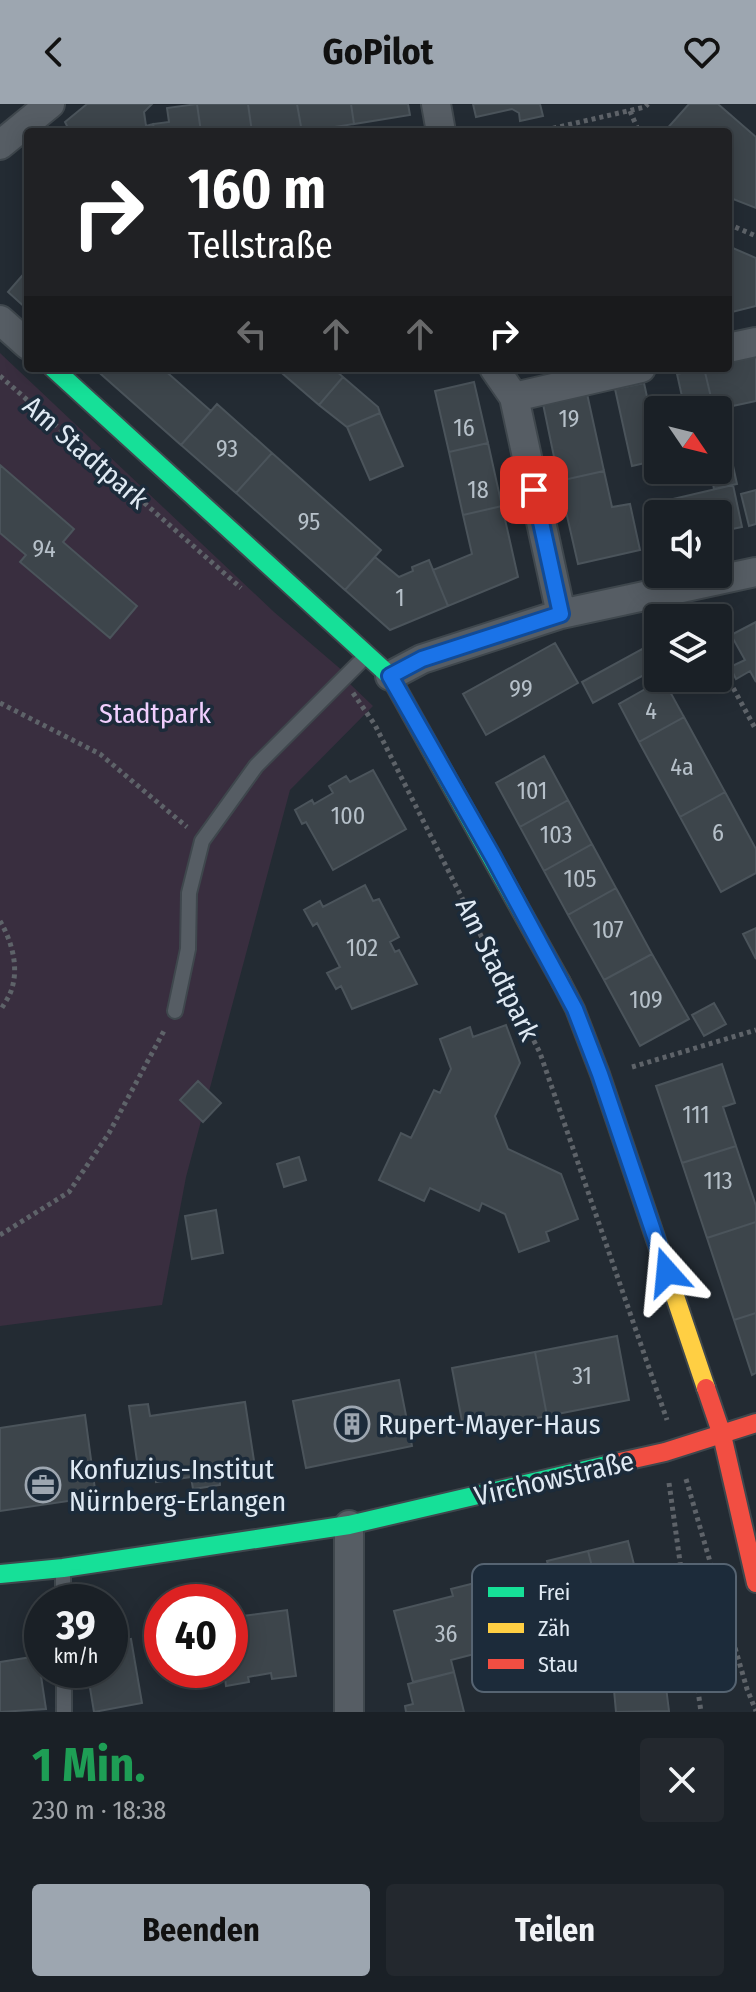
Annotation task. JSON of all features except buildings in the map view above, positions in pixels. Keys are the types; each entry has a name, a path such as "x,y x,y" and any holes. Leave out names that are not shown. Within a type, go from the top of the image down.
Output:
{"street":[{"path":"436,104 440,128"},
{"path":"0,145 36,115"},
{"path":"0,320 24,341"},
{"path":"732,347 756,342"},
{"name":"Am Stadtpark","path":"57,372 390,676 575,1009 600,1074 722,1435 756,1583"},
{"path":"497,372 514,397 561,614"},
{"path":"514,397 623,372"},
{"path":"390,676 422,659 561,614 756,572"},
{"name":"Virchowstraße","path":"0,1574 63,1568 349,1525 671,1450 756,1423"},
{"path":"349,1525 349,1712"}],"lane":[{"path":"175,1011 188,949 189,893 202,841 256,766 366,657"},
{"path":"63,1568 63,1584"},
{"path":"64,1688 64,1712"}],"path":[{"path":"555,128 648,104"},
{"path":"630,111 637,128"},
{"path":"732,226 756,236"},
{"name":"Am Stadtpark","path":"0,376 250,596"},
{"name":"Am Stadtpark","path":"342,678 375,725 540,1053 711,1564"},
{"path":"732,686 756,730"},
{"path":"0,703 100,754 202,841"},
{"path":"0,921 11,941 13,972 12,988 0,1011"},
{"path":"0,1235 69,1192 109,1133 175,1011"},
{"path":"600,1074 652,1063 756,1030"},
{"path":"671,1450 681,1564"},
{"name":"Am Stadtpark","path":"736,1651 756,1711"},
{"path":"698,1692 701,1712"}],"green space":[{"name":"Stadtpark","path":"0,353 274,612 351,678 349,683 373,706 290,790 186,1177 162,1305 0,1326"}],"traffic: fast":[{"path":"57,372 390,676 561,982"},
{"path":"0,1574 63,1568 349,1525 611,1464"}],"traffic: slow":[{"path":"561,982 600,1074 706,1388"}],"traffic: jam":[{"path":"706,1388 722,1435 756,1583"},
{"path":"611,1464 665,1452 756,1423"}],"place":[{"name":"Rupert-Mayer-Haus","path":"352,1424"},
{"name":"Konfuzius-Institut Nürnberg-Erlangen","path":"43,1485"}],"route":[{"path":"534,490 561,614 422,659 390,676 575,1009 667,1272"}]}
